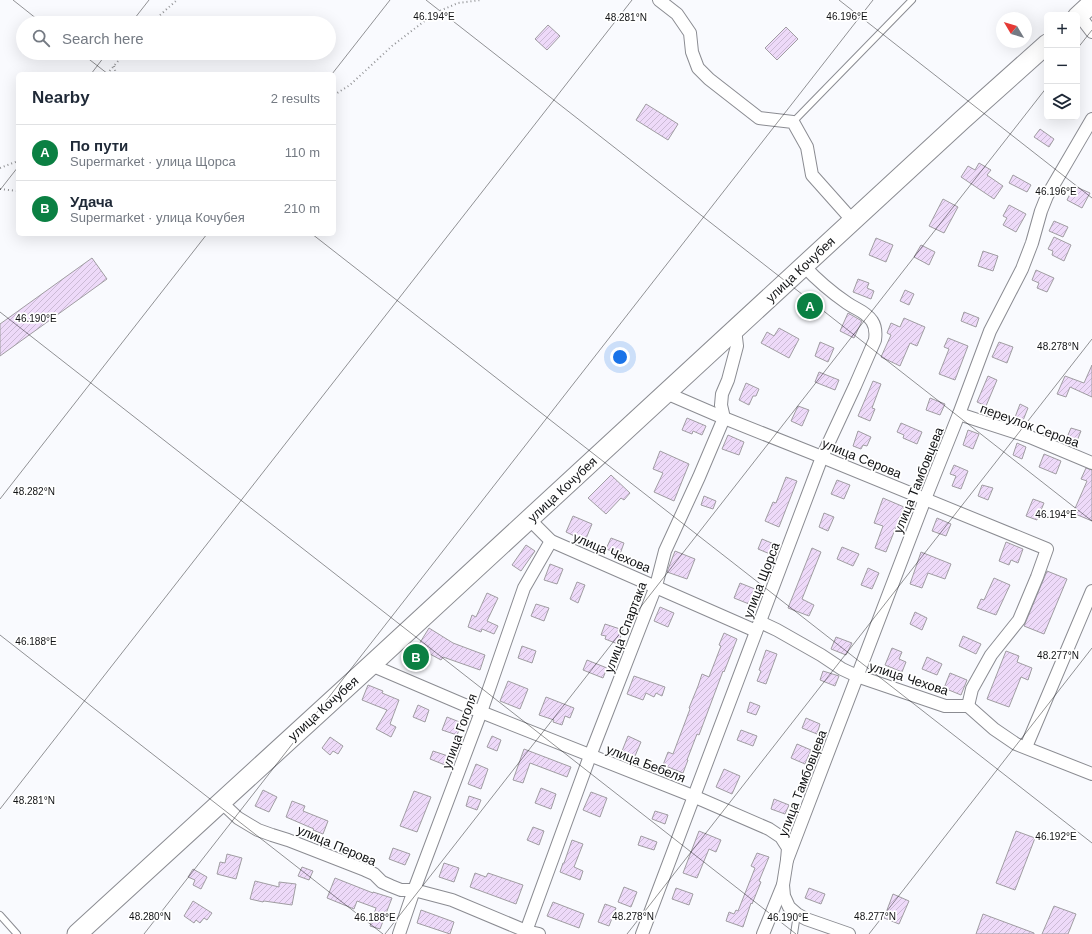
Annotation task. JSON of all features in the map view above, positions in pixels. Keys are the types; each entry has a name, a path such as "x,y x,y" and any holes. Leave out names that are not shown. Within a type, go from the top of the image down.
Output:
{"main road":[{"name":"улица Кочубея","path":"77,934 1044,47"}],"street":[{"path":"659,0 677,14 690,33 692,52 698,68 709,80 759,118 794,122 807,147 812,175 853,221"},
{"path":"1083,11 1092,32"},
{"name":"улица Тамбовцева","path":"787,860 990,331 1022,269 1047,196 1092,119"},
{"name":"улица Щорса","path":"642,934 822,457 875,340 876,331 874,323 867,314 848,304 837,296 804,266"},
{"name":"улица Спартака","path":"525,932 590,756 656,586 665,551 724,418 721,405 722,394 728,380 737,346 735,329"},
{"name":"улица Серова","path":"666,393 1047,549 1019,620 992,654 972,690 968,706"},
{"name":"переулок Серова","path":"959,414 1090,458"},
{"name":"улица Чехова","path":"529,519 551,541 656,586 758,627 777,630 821,655 842,669 858,676 945,706 968,706"},
{"name":"улица Гоголя","path":"399,934 481,712 524,588 551,541"},
{"path":"1026,747 1092,591"},
{"name":"улица Бебеля","path":"371,665 481,712 694,796 769,829 781,837 788,848 783,885 784,896 789,907 806,919 849,934"},
{"path":"968,706 1016,744 1092,774"},
{"name":"улица Перова","path":"221,802 238,818 258,830 365,870 374,874 382,882 391,886 401,890 414,890 452,900 525,932 539,934"},
{"path":"763,934 783,885"}],"lane":[{"path":"794,122 912,0"},
{"path":"794,934 797,914"},
{"path":"0,915 17,934"}],"path":[{"path":"159,16 177,0"},
{"path":"336,94 350,85 392,46 435,14 458,3 481,0"},
{"path":"109,72 119,60"},
{"path":"114,66 116,72"},
{"path":"0,168 16,162"},
{"path":"0,189 16,191"}],"building":[{"path":"548,25 560,36 547,50 535,39"},
{"path":"786,27 798,39 777,60 765,48"},
{"path":"646,104 678,124 668,140 636,120"},
{"path":"1040,129 1054,139 1049,147 1034,137"},
{"path":"979,163 991,170 987,175 1003,186 994,199 961,177 968,166 975,170"},
{"path":"1013,175 1031,185 1027,192 1009,183"},
{"path":"1074,186 1090,193 1082,208 1067,200"},
{"path":"943,199 958,207 944,233 929,226"},
{"path":"1009,205 1026,214 1016,232 1003,225 1007,218 1003,216"},
{"path":"1054,221 1068,227 1063,237 1049,231"},
{"path":"1054,237 1071,245 1064,261 1052,255 1053,251 1048,249"},
{"path":"876,238 893,245 886,262 869,255"},
{"path":"921,245 935,252 929,265 914,257"},
{"path":"983,251 998,256 993,271 978,266"},
{"path":"92,258 107,279 0,356 0,324"},
{"path":"1036,270 1054,278 1047,292 1037,288 1039,283 1032,280"},
{"path":"858,279 869,283 867,288 874,291 871,299 853,292"},
{"path":"905,290 914,294 909,305 900,301"},
{"path":"812,293 821,299 808,318 799,312"},
{"path":"964,312 979,318 976,327 961,321"},
{"path":"848,313 862,321 854,338 840,331"},
{"path":"904,318 925,327 917,346 910,343 900,366 881,357 891,335 887,333 891,323 900,327"},
{"path":"779,328 799,339 789,358 761,343 767,332 774,336"},
{"path":"948,338 968,346 955,380 939,374 949,349 944,347"},
{"path":"820,342 834,348 828,362 815,356"},
{"path":"999,342 1013,347 1007,363 992,357"},
{"path":"1092,365 1092,397 1070,387 1066,397 1057,394 1065,376 1084,383"},
{"path":"819,372 839,380 835,390 815,382"},
{"path":"988,376 997,380 986,406 977,402"},
{"path":"873,381 881,384 872,408 875,409 870,421 858,416"},
{"path":"746,383 759,389 756,396 753,396 749,405 739,400"},
{"path":"930,398 945,404 940,415 926,410"},
{"path":"1020,404 1028,408 1022,423 1014,420"},
{"path":"798,406 809,410 802,426 791,421"},
{"path":"687,418 706,426 702,435 693,431 692,434 682,430"},
{"path":"901,423 922,432 917,444 903,438 904,435 897,432"},
{"path":"1071,428 1081,431 1075,446 1065,442"},
{"path":"968,430 979,434 973,449 963,445"},
{"path":"858,431 871,437 867,446 863,445 861,449 853,446"},
{"path":"728,435 744,442 739,455 722,449"},
{"path":"1017,443 1026,447 1022,459 1013,455"},
{"path":"660,451 689,464 674,501 654,492 663,473 653,469"},
{"path":"1044,454 1061,461 1056,474 1039,467"},
{"path":"954,465 968,471 961,489 952,486 956,476 950,474"},
{"path":"1086,468 1092,470 1092,521 1073,513 1087,481 1081,479"},
{"path":"611,475 630,493 624,500 621,498 606,514 588,498"},
{"path":"786,477 797,481 779,527 765,521 773,502 776,503"},
{"path":"837,480 850,485 844,499 831,494"},
{"path":"982,485 993,488 988,500 978,496"},
{"path":"704,496 716,501 713,509 701,505"},
{"path":"883,498 904,507 886,552 875,548 883,526 874,523"},
{"path":"1033,499 1044,503 1037,520 1026,516"},
{"path":"824,513 834,517 828,531 819,527"},
{"path":"573,516 592,524 585,541 566,532"},
{"path":"937,518 951,524 946,536 932,531"},
{"path":"611,538 624,543 620,554 606,549"},
{"path":"762,539 774,544 770,554 758,549"},
{"path":"1006,542 1023,549 1018,563 1011,560 1009,565 999,561"},
{"path":"526,545 535,551 521,571 512,565"},
{"path":"842,547 859,554 853,566 837,559"},
{"path":"812,548 821,552 802,599 814,605 809,616 788,608"},
{"path":"675,551 695,559 687,579 667,572"},
{"path":"921,552 951,564 945,579 928,573 922,588 910,584"},
{"path":"550,564 563,569 557,584 544,580"},
{"path":"868,568 879,573 872,589 861,585"},
{"path":"1047,571 1067,579 1044,634 1024,626"},
{"path":"994,578 1010,585 996,615 977,608 981,599 984,600"},
{"path":"577,582 585,585 578,603 570,599"},
{"path":"740,583 755,589 749,604 734,598"},
{"path":"487,593 498,598 487,621 498,626 494,634 482,629 481,632 468,627 472,615 476,617"},
{"path":"536,604 549,608 544,621 531,616"},
{"path":"660,607 674,613 668,627 654,621"},
{"path":"915,612 927,618 922,630 910,624"},
{"path":"605,624 623,630 618,644 605,639 606,636 601,635"},
{"path":"429,628 453,643 485,655 480,670 443,657 441,660 430,654 421,668 407,660"},
{"path":"724,633 737,639 724,672 723,671 699,735 697,734 683,773 663,765 668,752 673,754 702,674 709,677 721,646 719,645"},
{"path":"963,636 981,644 976,654 959,646"},
{"path":"836,637 852,643 846,655 831,649"},
{"path":"522,646 536,651 532,663 518,658"},
{"path":"892,648 902,652 899,659 906,662 902,672 885,665"},
{"path":"766,650 777,654 766,684 757,681"},
{"path":"1006,651 1019,656 1017,662 1032,668 1028,680 1021,677 1009,707 987,699"},
{"path":"927,657 942,664 937,675 922,669"},
{"path":"587,660 607,668 603,678 583,670"},
{"path":"823,671 839,676 835,686 820,680"},
{"path":"950,673 967,680 961,695 944,688"},
{"path":"634,676 665,687 662,696 656,693 654,697 646,693 643,700 627,694"},
{"path":"508,681 528,689 520,709 500,701"},
{"path":"368,685 399,700 390,724 396,727 391,737 376,729 387,710 362,700"},
{"path":"546,697 574,708 570,718 565,716 562,725 553,722 554,720 539,715"},
{"path":"750,702 760,706 756,715 747,712"},
{"path":"418,705 429,710 425,722 413,717"},
{"path":"447,717 462,723 457,735 442,730"},
{"path":"806,718 820,724 817,734 802,728"},
{"path":"741,730 757,736 753,746 737,740"},
{"path":"492,736 501,740 497,751 487,747"},
{"path":"628,736 641,742 635,756 622,751"},
{"path":"330,737 343,746 338,754 333,751 330,755 322,748"},
{"path":"797,744 811,750 805,764 791,758"},
{"path":"524,749 571,767 567,777 530,763 523,783 513,780"},
{"path":"433,751 448,756 445,765 430,759"},
{"path":"476,764 488,769 481,789 468,784"},
{"path":"724,769 740,776 732,794 716,787"},
{"path":"541,788 556,794 551,809 535,803"},
{"path":"263,790 277,797 269,812 255,806"},
{"path":"414,791 431,797 417,832 400,826"},
{"path":"591,792 607,798 600,817 583,810"},
{"path":"469,796 481,800 477,810 466,806"},
{"path":"774,799 789,805 785,814 771,809"},
{"path":"292,801 305,806 303,811 328,821 323,834 286,817"},
{"path":"655,811 668,815 665,824 652,819"},
{"path":"533,827 544,831 539,845 527,840"},
{"path":"699,831 721,840 716,852 709,849 697,878 683,873"},
{"path":"1016,831 1035,838 1015,890 996,883"},
{"path":"641,836 657,842 654,850 638,845"},
{"path":"572,840 583,844 574,867 583,871 580,880 560,872"},
{"path":"393,848 410,854 405,865 389,859"},
{"path":"757,853 769,857 759,881 761,882 752,904 751,903 743,927 726,921 729,912 734,914 736,910 738,911 755,868 751,866"},
{"path":"227,854 242,858 236,879 217,874 220,862 225,863"},
{"path":"444,863 459,868 454,882 439,877"},
{"path":"302,867 313,871 309,880 298,876"},
{"path":"193,869 207,877 201,889 193,885 195,880 188,877"},
{"path":"475,873 486,877 488,873 523,885 516,904 470,887"},
{"path":"335,878 373,893 392,898 380,929 370,926 376,908 357,901 354,909 327,898"},
{"path":"255,881 279,887 279,882 296,884 292,905 250,899"},
{"path":"624,887 637,892 631,907 618,902"},
{"path":"676,888 693,894 689,905 672,899"},
{"path":"809,888 825,894 821,904 805,898"},
{"path":"893,894 909,901 899,924 884,918"},
{"path":"193,901 212,913 207,920 204,918 200,923 196,920 194,923 184,916"},
{"path":"553,902 584,914 579,928 547,916"},
{"path":"605,904 616,908 609,926 598,922"},
{"path":"1054,906 1076,914 1068,934 1042,934"},
{"path":"421,910 454,922 450,934 417,923"},
{"path":"983,914 1034,933 1034,934 976,934"}],"place":[{"name":"По пути","path":"810,306"},
{"name":"Удача","path":"416,657"}]}
